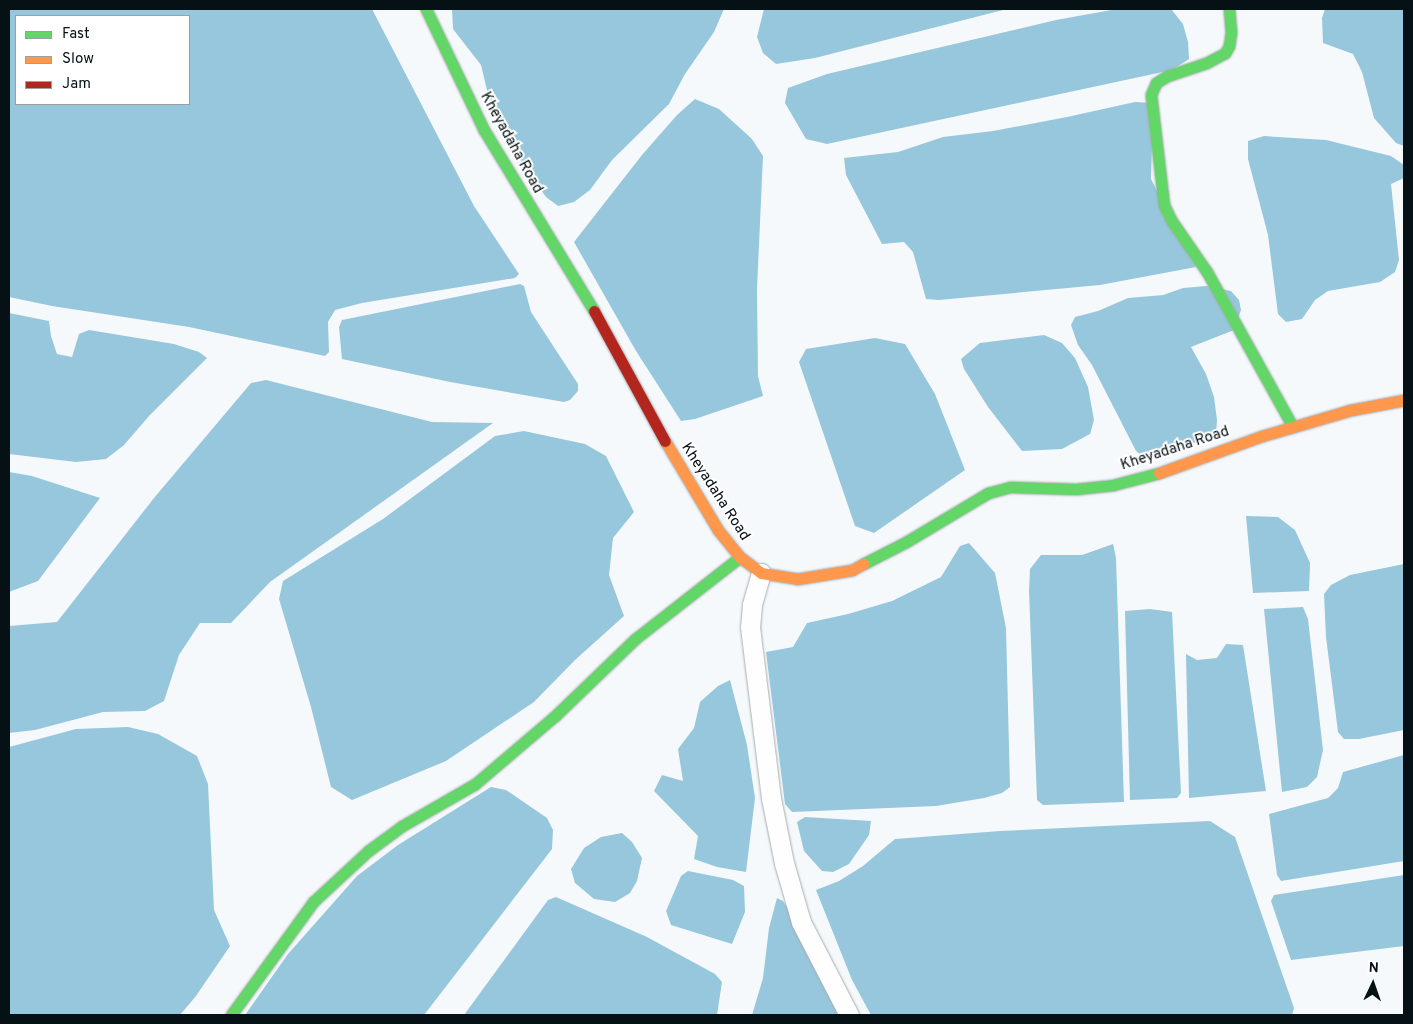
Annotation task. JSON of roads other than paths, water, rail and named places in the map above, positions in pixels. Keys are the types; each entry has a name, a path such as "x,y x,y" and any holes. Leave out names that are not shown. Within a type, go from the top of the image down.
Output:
{"main road":[{"name":"Kheyadaha Road","path":"426,9 484,130 576,280 672,454 718,530 740,557 761,572 796,580 852,570 906,542 988,493 1010,487 1076,489 1131,481 1148,477 1187,461 1293,427 1351,410 1404,400"},
{"path":"1229,9 1231,32 1229,46 1225,53 1206,63 1167,76 1156,84 1151,95 1164,205 1171,220 1207,272 1293,427"},
{"path":"231,1015 290,931 313,902 368,851 402,826 475,784 555,716 636,639 740,557"}],"street":[{"path":"761,572 754,598 750,627 771,798 784,864 801,922 849,1015"}],"water":[{"path":"9,9 372,9 474,206 519,274 515,278 362,303 335,310 328,322 329,352 325,356 189,327 52,306 9,297"},
{"path":"452,9 724,9 714,32 685,74 669,104 612,160 590,190 574,202 558,206 546,197 528,172 493,115 481,65 453,29"},
{"path":"764,9 1007,9 815,58 776,64 763,53 757,37"},
{"path":"1117,9 1171,9 1183,24 1188,42 1189,59 1172,70 827,144 806,139 785,103 788,88 827,74 1056,20"},
{"path":"1325,9 1404,9 1404,146 1396,143 1374,118 1362,72 1353,54 1323,43 1322,18"},
{"path":"695,99 719,109 752,139 763,156 757,289 758,376 763,396 695,419 681,421 636,351 574,242 642,155 677,115"},
{"path":"1135,102 1153,103 1151,179 1196,267 1100,285 939,300 926,299 913,252 904,242 882,244 846,175 844,158 898,152 943,137 993,131"},
{"path":"1264,136 1326,140 1391,156 1404,165 1404,178 1391,184 1399,260 1395,272 1380,282 1328,291 1315,300 1302,319 1286,322 1278,314 1268,235 1248,159 1248,141"},
{"path":"520,284 524,286 531,312 578,384 578,391 570,400 564,402 450,382 342,359 339,327 342,320"},
{"path":"1206,286 1231,291 1239,300 1241,310 1234,330 1191,347 1206,374 1214,397 1217,420 1216,436 1145,458 1136,451 1092,365 1078,345 1071,325 1075,317 1098,311 1128,298 1163,295 1183,288"},
{"path":"9,313 49,321 51,336 57,354 72,357 79,334 89,330 174,344 199,352 207,358 149,416 124,445 106,459 76,462 9,454"},
{"path":"1044,335 1062,343 1075,358 1088,387 1094,420 1090,434 1062,449 1022,451 988,407 964,369 961,359 980,343"},
{"path":"875,338 905,344 935,394 965,470 874,533 855,526 799,362 806,349"},
{"path":"266,380 432,422 493,423 270,582 231,623 200,623 179,655 164,701 145,711 103,712 35,730 9,733 9,626 57,622 154,498 251,383"},
{"path":"524,431 585,444 606,456 634,512 613,538 609,575 624,616 575,660 534,702 446,761 352,800 331,787 311,707 279,599 283,581 383,519 495,436"},
{"path":"9,472 32,476 100,498 38,581 9,592"},
{"path":"1246,516 1278,517 1295,530 1310,563 1309,591 1253,593"},
{"path":"969,543 995,573 1006,628 1010,787 1002,793 984,798 936,806 792,812 785,804 766,652 793,647 807,623 848,614 892,601 941,577 960,546"},
{"path":"1113,544 1116,558 1124,802 1043,805 1037,800 1029,591 1030,569 1041,555 1082,555"},
{"path":"1404,564 1404,730 1359,739 1344,739 1338,732 1326,637 1324,594 1331,585 1350,575"},
{"path":"1303,607 1308,619 1323,750 1317,777 1307,787 1282,792 1264,609"},
{"path":"1150,609 1172,612 1181,793 1177,798 1130,800 1125,611"},
{"path":"1226,644 1243,645 1266,791 1189,798 1186,654 1197,660 1217,658"},
{"path":"730,680 747,745 755,798 746,872 717,867 694,859 698,836 654,791 662,775 683,781 678,749 694,728 700,702 718,686"},
{"path":"128,727 158,734 197,756 208,784 214,910 230,946 196,996 180,1015 9,1015 9,747 76,729"},
{"path":"1404,755 1404,861 1281,881 1277,875 1269,814 1328,798 1338,788 1343,772"},
{"path":"491,787 506,790 547,818 553,830 552,849 424,1015 245,1015 288,954 357,876 398,845"},
{"path":"805,817 871,821 869,835 849,864 833,872 822,871 804,851 797,822"},
{"path":"1210,821 1235,837 1294,1008 1292,1015 871,1015 852,980 816,890 839,881 863,866 895,839 1000,831"},
{"path":"622,833 632,842 642,858 637,881 630,893 615,902 594,899 575,883 571,869 584,848 601,837"},
{"path":"688,871 733,880 744,886 745,912 732,944 671,925 666,911 681,876"},
{"path":"1404,875 1404,946 1291,960 1271,901 1274,895"},
{"path":"556,897 647,937 715,974 722,982 717,1015 464,1015 548,900"},
{"path":"777,898 783,901 794,917 839,1015 752,1015 763,978 769,928"}]}
